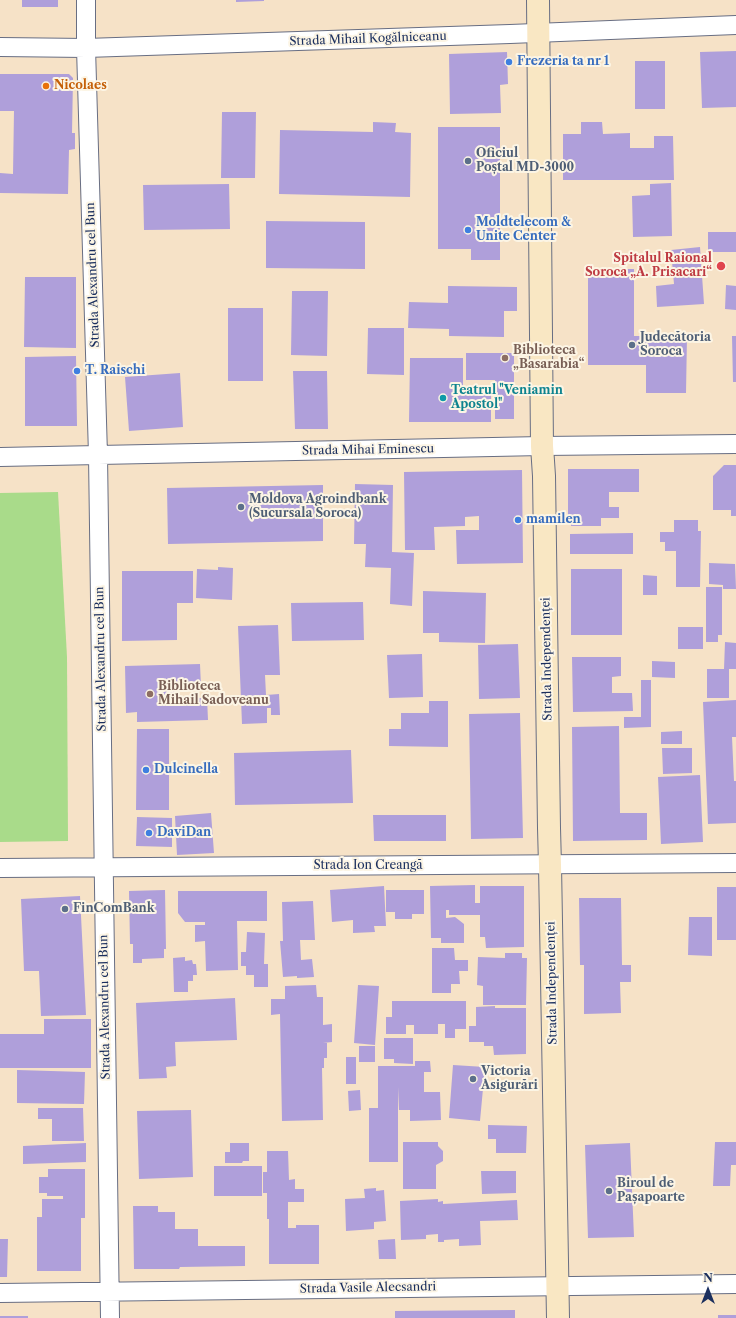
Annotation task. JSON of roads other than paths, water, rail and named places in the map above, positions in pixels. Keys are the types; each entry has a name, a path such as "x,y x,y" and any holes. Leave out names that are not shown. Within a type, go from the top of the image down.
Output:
{"main road":[{"name":"Strada Independenței","path":"538,0 542,446 544,476 548,812 558,1318"}],"street":[{"name":"Strada Alexandru cel Bun","path":"86,0 86,48 98,455 110,1318"},
{"name":"Strada Mihail Kogălniceanu","path":"0,47 86,48 736,25"},
{"name":"Strada Mihai Eminescu","path":"0,457 542,446 736,444"},
{"name":"Strada Ion Creangă","path":"0,868 736,863"},
{"name":"Strada Vasile Alecsandri","path":"0,1293 736,1284"}],"place":[{"name":"Frezeria ta nr 1","path":"509,62"},
{"name":"Nicolaes","path":"46,86"},
{"name":"Oficiul Poștal MD-3000","path":"468,161"},
{"name":"Moldtelecom & Unite Center","path":"468,230"},
{"name":"Spitalul Raional Soroca „A. Prisacari“","path":"721,266"},
{"name":"Judecătoria Soroca","path":"632,345"},
{"name":"Biblioteca „Basarabia“","path":"505,358"},
{"name":"T. Raischi","path":"77,371"},
{"name":"Teatrul \"Veniamin Apostol\"","path":"443,398"},
{"name":"Moldova Agroindbank (Sucursala Soroca)","path":"241,507"},
{"name":"mamilen","path":"518,520"},
{"name":"Biblioteca Mihail Sadoveanu","path":"150,694"},
{"name":"Dulcinella","path":"146,770"},
{"name":"DaviDan","path":"149,833"},
{"name":"FinComBank","path":"65,909"},
{"name":"Victoria Asigurări","path":"473,1079"},
{"name":"Biroul de Pașapoarte","path":"609,1191"}]}
